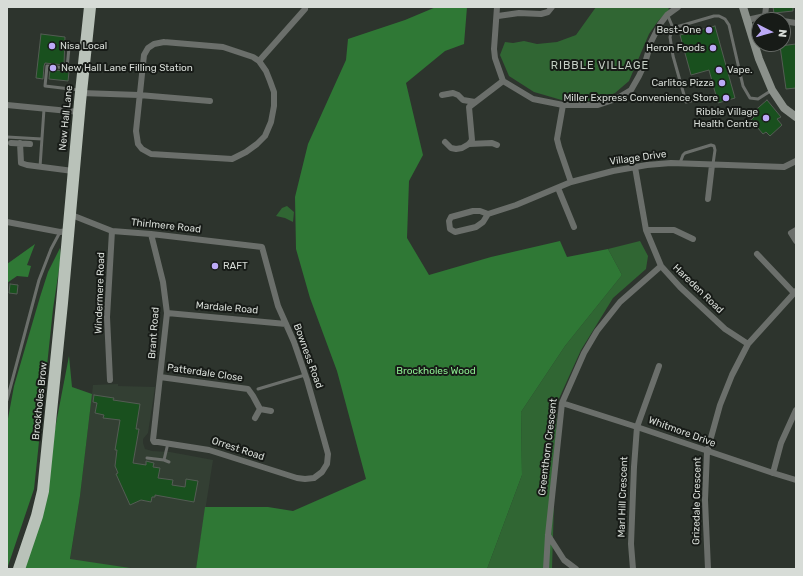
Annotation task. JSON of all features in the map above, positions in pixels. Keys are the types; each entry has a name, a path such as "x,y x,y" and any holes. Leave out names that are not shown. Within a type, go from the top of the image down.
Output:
{"highway":[{"name":"New Hall Lane","path":"64,232 70,214 90,7"},
{"name":"Brockholes Brow","path":"18,569 37,516 43,491 62,303 64,232"}],"street":[{"path":"497,7 498,16 494,49 495,58 503,82 533,99 563,105 598,105 616,99 631,90 645,63 651,42 660,24 667,15 677,7"},
{"path":"498,16 520,13 541,14 548,12 552,7"},
{"path":"744,7 758,59 772,90 784,108 796,117"},
{"path":"259,61 305,9"},
{"path":"747,20 751,19"},
{"path":"164,42 223,47 253,57 259,61 266,71 274,92 274,106 271,122 265,136 246,152 232,159 151,154 142,149 138,144 136,131 139,95 144,55 148,48 154,44 164,42"},
{"path":"469,144 472,140 469,107 503,82"},
{"path":"81,91 210,101"},
{"path":"442,95 453,93 464,100 475,102"},
{"path":"7,104 79,112"},
{"path":"563,105 557,139 558,147 571,182"},
{"path":"445,142 451,148 462,148 469,144 492,142 497,145"},
{"path":"11,143 30,144"},
{"path":"20,143 21,163 27,166 73,171"},
{"name":"Village Drive","path":"488,214 483,222 476,227 455,232 450,229 449,221 451,217 472,211 480,211 488,214 516,205 571,182 613,171 647,165 680,163 784,167 796,162"},
{"path":"708,199 712,165"},
{"name":"Hareden Road","path":"635,167 646,230 661,266 680,288 725,329 748,344"},
{"path":"558,188 574,227"},
{"name":"Thirlmere Road","path":"70,214 112,230 262,247"},
{"path":"7,222 64,232"},
{"name":"Windermere Road","path":"110,380 107,317 112,230"},
{"path":"646,230 674,230 693,238"},
{"path":"796,230 791,233 796,241"},
{"name":"Brant Road","path":"151,234 162,277 167,313 152,434"},
{"name":"Bowness Road","path":"262,247 278,306 305,375 328,454 327,464 322,472"},
{"path":"757,254 795,292"},
{"name":"Greenthorn Crescent","path":"546,569 548,535 562,403 584,353 597,331 620,302 661,266"},
{"name":"Grizedale Crescent","path":"708,569 705,500 707,452 720,405 729,381 748,344 795,292"},
{"name":"Mardale Road","path":"167,313 286,324"},
{"name":"Marl Hill Crescent","path":"633,569 632,537 634,467 638,427 659,366"},
{"name":"Patterdale Close","path":"160,377 248,389 260,409"},
{"name":"Whitmore Drive","path":"562,403 638,427 773,474 796,480"},
{"path":"255,418 260,409 271,411"},
{"path":"773,474 781,443 796,410"},
{"name":"Orrest Road","path":"152,434 152,440 154,442 209,450 297,478 314,478 322,472"},
{"path":"548,535 564,560 576,569"}],"lane":[{"path":"667,15 673,28 670,37 672,56 686,102 710,96"},
{"path":"673,28 714,16 719,16 725,19 729,25 743,86 750,98 758,99 772,90"},
{"path":"81,91 45,86 47,66 66,68 69,48 85,50"},
{"path":"40,167 44,109"},
{"path":"7,137 42,139"},
{"path":"680,163 685,152 711,145 714,146 715,150 712,165"},
{"path":"7,400 39,280 51,249 64,232"},
{"path":"258,389 305,375"},
{"path":"164,460 168,443"},
{"path":"147,458 169,462"}],"shaded area":[{"path":"118,384 118,386 155,387 148,433 143,439 145,449 213,460 196,569 137,569 70,560 80,496 93,385"}],"green space":[{"name":"Brockholes Wood","path":"436,7 467,7 464,44 445,51 406,83 423,155 409,181 407,238 429,275 491,257 560,241 567,257 608,249 622,275 565,346 521,412 522,475 487,569 196,569 205,507 268,507 293,511 366,479 337,371 310,298 296,249 295,197 308,144 346,60 348,39 405,20"},
{"path":"596,7 668,7 669,10 658,21 649,34 629,81 615,93 594,101 565,101 534,92 509,76 500,55 505,42 513,43 524,41 537,44 557,42 576,35"},
{"path":"287,206 294,212 293,222 276,216 282,208"},
{"path":"640,241 648,256 646,269 613,298 581,350 557,403 552,569 487,569 522,475 521,412 565,346 622,275 608,249"},
{"path":"35,244 27,265 31,266 28,277 17,276 7,283 7,264"},
{"path":"60,248 61,256 53,309 34,489 7,569 7,424 14,386 40,297 48,272"},
{"path":"69,356 72,387 92,394 80,496 70,559 137,569 19,569 43,491"}],"building":[{"path":"773,7 793,7 793,11 774,12"},
{"path":"715,26 735,98 718,103 709,70 691,75 680,35"},
{"name":"Nisa Local","path":"41,34 65,37 64,65 45,63 43,79 36,78"},
{"path":"796,44 796,88 786,89 781,52 791,52 791,45"},
{"path":"50,69 69,72 68,81 49,79"},
{"name":"Ribble Village Health Centre","path":"767,100 781,117 777,119 782,125 770,136 766,132 763,134 751,120 754,117 751,114"},
{"path":"10,284 18,285 17,294 9,293"},
{"path":"94,395 114,398 113,400 140,404 136,429 139,429 133,463 146,465 146,461 154,463 153,467 160,468 158,478 173,480 172,485 185,487 186,479 198,481 194,502 155,495 155,497 152,497 151,502 141,500 130,505 116,474 118,473 115,466 117,450 115,450 120,420 103,418 104,415 95,413 97,403 93,402"}],"place":[{"name":"Best-One","path":"709,30"},
{"name":"Nisa Local","path":"52,46"},
{"name":"Heron Foods","path":"713,48"},
{"name":"New Hall Lane Filling Station","path":"53,68"},
{"name":"Vape.","path":"719,70"},
{"name":"Carlitos Pizza","path":"722,83"},
{"name":"Miller Express Convenience Store","path":"726,98"},
{"name":"Ribble Village Health Centre","path":"766,118"},
{"name":"RAFT","path":"215,266"}],"district":[{"name":"RIBBLE VILLAGE","path":"600,66"}]}
